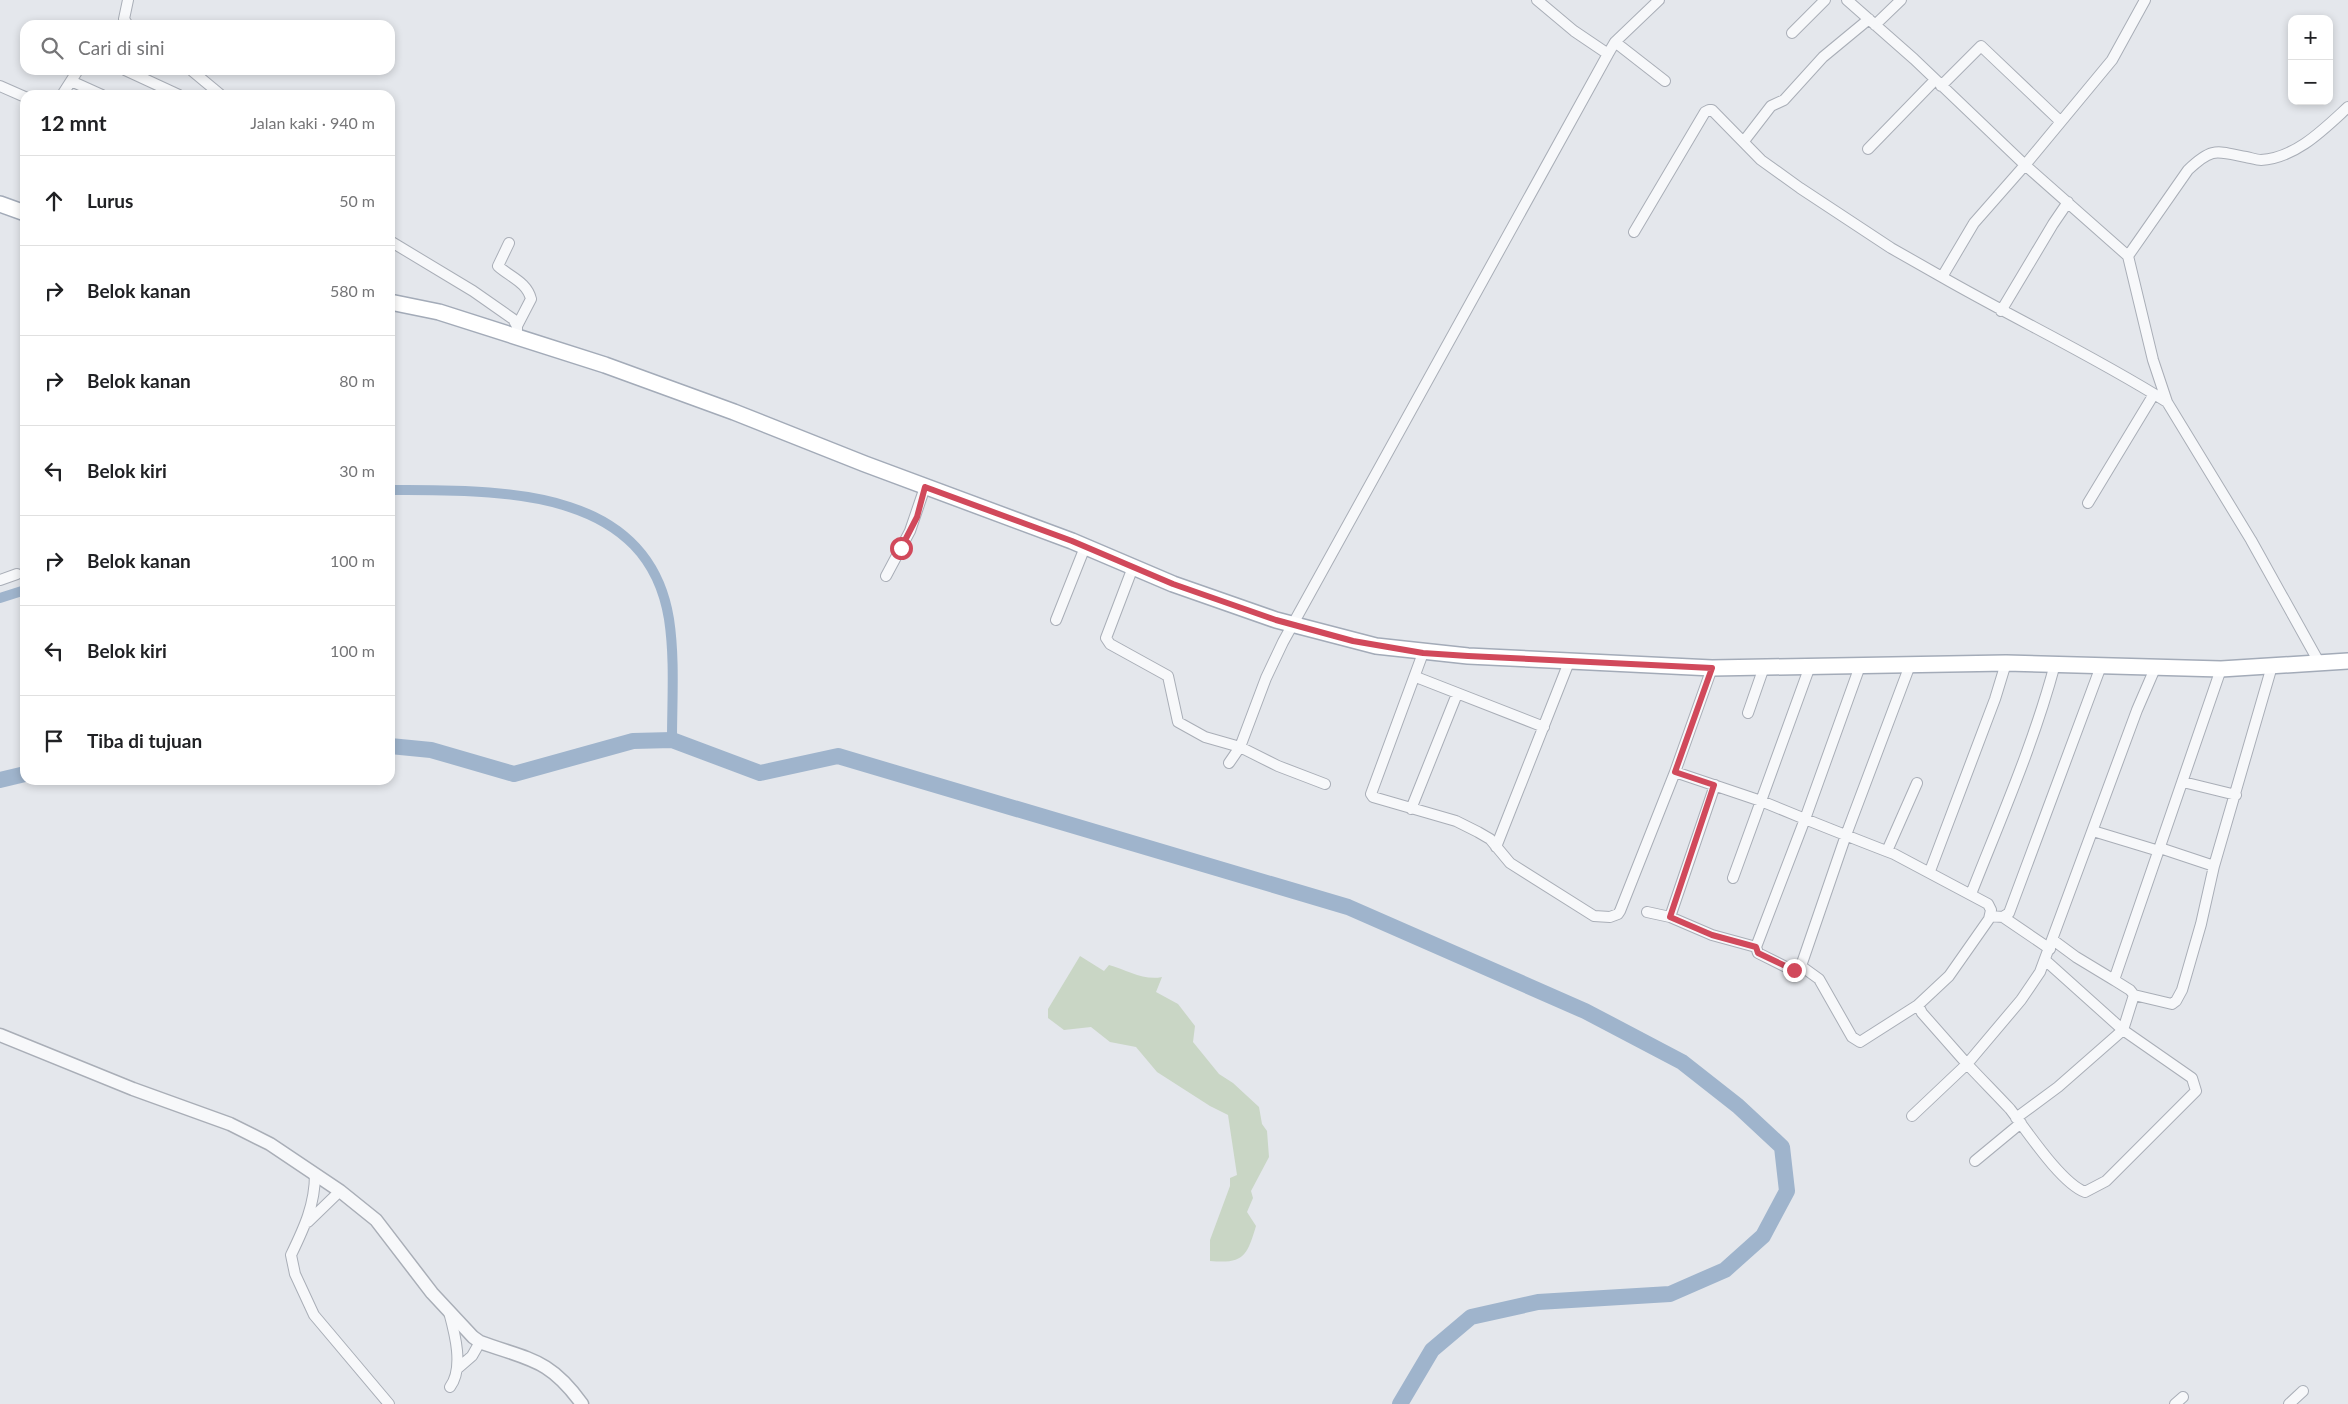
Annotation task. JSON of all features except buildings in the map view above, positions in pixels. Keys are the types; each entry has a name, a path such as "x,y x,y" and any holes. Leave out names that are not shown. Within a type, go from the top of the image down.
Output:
{"main road":[{"path":"0,204 20,211"},
{"path":"395,303 517,331 1085,547 1173,584 1276,620 1368,645 1423,653 1712,668 2006,663 2221,669 2348,661"}],"street":[{"path":"124,20 128,0"},
{"path":"1537,0 1574,31 1608,54"},
{"path":"1229,763 1240,747 1266,678 1283,642 1549,158 1615,42 1658,0"},
{"path":"1792,33 1825,0"},
{"path":"1847,0 2025,165 2128,256 2153,360 2167,402 2251,540 2320,664"},
{"path":"1744,141 1771,106 1784,100 1824,57 1901,0"},
{"path":"1942,277 1974,224 2112,60 2145,0"},
{"path":"1615,42 1665,81"},
{"path":"1868,149 1938,83 1981,46 2060,121"},
{"path":"65,90 75,75"},
{"path":"136,75 168,90"},
{"path":"197,75 215,90"},
{"path":"71,81 91,90"},
{"path":"0,86 20,95"},
{"path":"2128,256 2188,170 2200,159 2215,151 2261,160 2280,156 2302,146 2348,107"},
{"path":"1634,232 1706,111 1712,110 1761,160 1891,248 2001,311 2123,374 2167,402"},
{"path":"2001,311 2068,202"},
{"path":"395,244 473,291 514,319 517,331"},
{"path":"509,244 498,266 522,283 531,300 517,331"},
{"path":"2088,503 2154,394"},
{"path":"886,576 910,532 925,487"},
{"path":"1056,620 1085,547"},
{"path":"1133,567 1106,634 1108,642 1168,676 1175,716 1178,722 1205,737 1240,747 1278,766 1326,784"},
{"path":"0,580 17,574"},
{"path":"1423,653 1416,677 1372,794 1375,800 1456,821 1490,838 1510,863 1594,916 1614,917 1620,911 1675,772 1712,668"},
{"path":"1496,847 1569,662"},
{"path":"1930,871 1995,699 2006,663"},
{"path":"1860,666 1805,819 1756,947 1758,953 1792,970 1796,970 1801,966 1846,835 1910,664"},
{"path":"1971,894 2020,772 2032,733 2046,699 2055,664"},
{"path":"1733,878 1810,666"},
{"path":"2003,917 2009,913 2101,666"},
{"path":"1912,1116 1967,1064 2021,1000 2040,972 2052,944 2137,710 2156,666"},
{"path":"1990,916 2003,917 2076,957 2114,980 2134,995 2172,1004 2176,1001 2182,990 2201,924 2214,866 2272,666"},
{"path":"1748,713 1764,667"},
{"path":"2114,980 2221,669"},
{"path":"1416,677 1544,727"},
{"path":"1411,809 1457,694"},
{"path":"1675,772 1761,801 1887,851 1930,871 1971,894 1988,904 1991,910 1990,916 1949,976 1918,1004 1860,1042 1852,1037 1819,979 1801,966"},
{"path":"2183,782 2236,794"},
{"path":"1887,851 1917,783"},
{"path":"1670,917 1714,785"},
{"path":"2093,831 2214,866"},
{"path":"1647,912 1670,917 1712,935 1756,947"},
{"path":"1918,1004 1922,1013 2018,1120 2043,1152 2079,1190 2085,1192 2106,1181 2196,1091 2192,1078 2123,1030 2045,960"},
{"path":"1975,1161 2018,1120 2123,1030 2134,995"},
{"path":"0,1035 133,1089 230,1124 270,1144 340,1190 376,1220 449,1311 473,1337 480,1342 549,1368 562,1379 582,1404"},
{"path":"315,1174 315,1189 306,1225 291,1255 296,1274 314,1315 389,1404"},
{"path":"306,1225 340,1190"},
{"path":"449,1311 453,1328 457,1369 456,1379 450,1388"},
{"path":"457,1369 472,1356 480,1342"},
{"path":"2288,1404 2303,1391"}],"green space":[{"path":"1080,956 1104,971 1109,965 1149,978 1162,977 1156,992 1178,1004 1195,1026 1193,1042 1219,1074 1233,1083 1259,1107 1262,1124 1267,1131 1269,1157 1251,1191 1253,1198 1247,1212 1256,1226 1253,1236 1246,1251 1237,1259 1221,1262 1210,1261 1210,1240 1230,1186 1230,1178 1237,1175 1228,1115 1210,1106 1157,1072 1136,1047 1110,1042 1091,1027 1064,1030 1048,1018 1048,1009"}],"waterway":[{"path":"395,490 475,492 519,496 561,504 599,519 631,542 655,575 669,619 673,664 672,740"},
{"path":"0,598 20,592"},
{"path":"395,746 431,750 514,774 633,741 672,740 760,773 838,756 1348,907 1585,1011 1682,1062 1738,1106 1782,1147 1787,1191 1763,1236 1725,1270 1670,1294 1538,1302 1471,1317 1432,1350 1400,1404"},
{"path":"0,780 20,775"}],"route":[{"path":"901,548 917,517 925,487 1072,541 1173,584 1276,620 1353,641 1423,653 1712,668 1675,772 1714,785 1670,917 1712,935 1756,947 1758,953 1794,970"}]}
